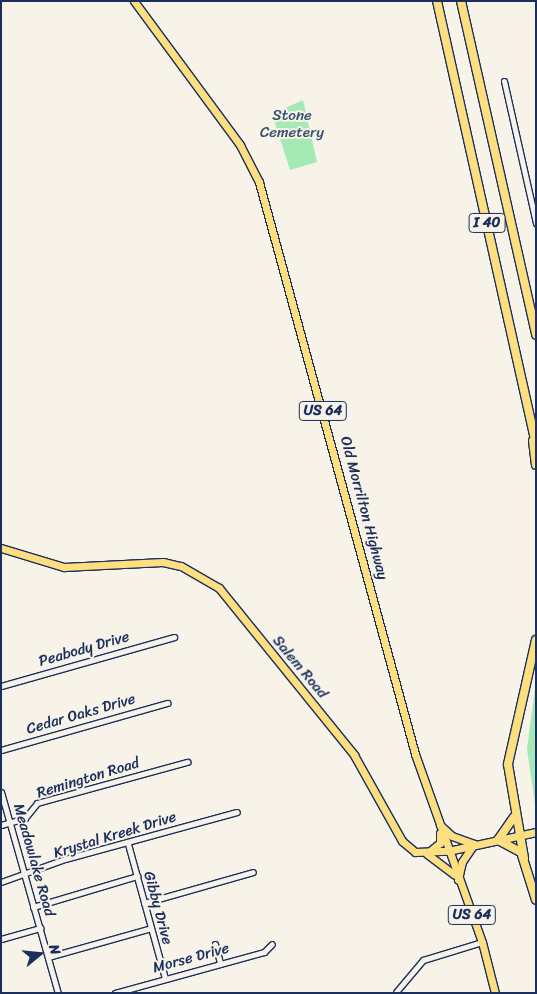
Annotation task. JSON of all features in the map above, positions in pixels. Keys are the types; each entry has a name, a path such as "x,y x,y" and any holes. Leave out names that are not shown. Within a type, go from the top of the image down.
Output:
{"highway":[{"name":"I 40","path":"438,1 536,445"},
{"name":"I 40","path":"461,1 536,335"},
{"path":"532,429 536,464"},
{"path":"536,640 508,761 513,805 524,858 536,900"},
{"path":"513,805 513,822 498,840 514,846 524,858"}],"main road":[{"name":"Old Morrilton Highway","path":"134,1 240,145 260,182 415,754 458,880 482,942 495,993"},
{"name":"Salem Road","path":"1,548 64,567 163,562 182,566 219,588 354,755 402,841 447,866 458,880"},
{"path":"440,825 452,836 474,844"},
{"path":"425,853 440,843 440,825"},
{"path":"425,853 448,851 536,832"},
{"path":"458,880 462,862 474,844"}],"street":[{"path":"504,81 536,223"},
{"name":"Peabody Drive","path":"1,686 174,637"},
{"name":"Cedar Oaks Drive","path":"1,750 167,703"},
{"name":"Remington Road","path":"1,825 10,824 25,818 37,803 187,762"},
{"name":"Meadowlake Road","path":"1,792 58,993"},
{"name":"Krystal Kreek Drive","path":"1,882 25,876 65,859 128,844 237,812"},
{"name":"Gibby Drive","path":"128,844 165,978"},
{"path":"144,903 253,872"},
{"path":"33,907 137,876"},
{"path":"1,939 40,928"},
{"path":"48,957 151,928"},
{"path":"396,992 423,960 482,942"},
{"path":"215,944 220,963"},
{"name":"Morse Drive","path":"114,993 264,952 272,944"}],"green space":[{"name":"Stone Cemetery","path":"303,100 317,162 290,170 272,114"},
{"path":"536,681 536,811 527,749"}]}
